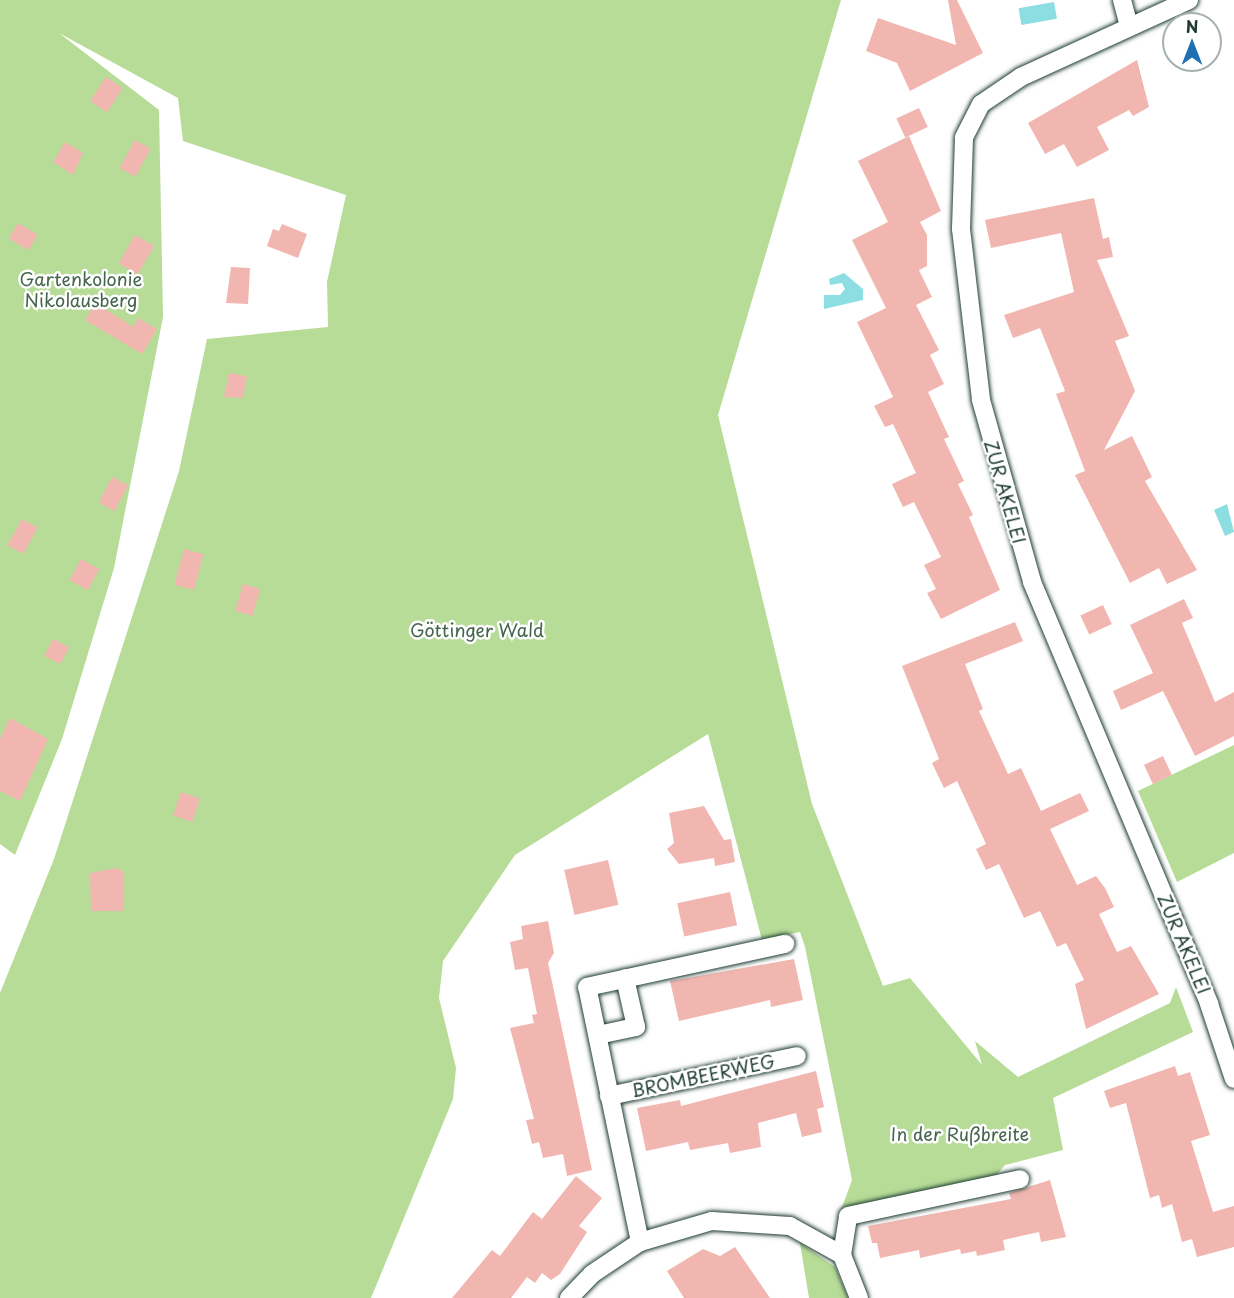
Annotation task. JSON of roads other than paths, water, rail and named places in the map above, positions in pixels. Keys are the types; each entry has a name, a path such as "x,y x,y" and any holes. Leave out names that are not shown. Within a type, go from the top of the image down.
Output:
{"street":[{"path":"1122,0 1129,27"},
{"name":"ZUR AKELEI","path":"1188,0 999,90 971,118 962,167 966,300 987,431 1032,582 1209,1004 1234,1078"},
{"name":"BROMBEERWEG","path":"640,1242 587,987 785,944"},
{"path":"598,1035 636,1027 625,978"},
{"name":"BROMBEERWEG","path":"609,1096 797,1056"},
{"path":"859,1298 842,1254 848,1216 1020,1179"},
{"path":"569,1298 592,1274 640,1242 688,1226 748,1220 810,1233 842,1254"}],"water":[{"path":"1054,2 1057,19 1021,25 1019,8"},
{"path":"844,273 863,289 863,300 824,309 824,295 840,295 845,289 842,283 830,285 829,279"},
{"path":"1227,504 1234,532 1225,536 1214,510"}],"park label":[{"name":"Gartenkolonie Nikolausberg","path":"81,290"},
{"name":"Göttinger Wald","path":"477,630"},
{"name":"In der Rußbreite","path":"960,1134"}]}
